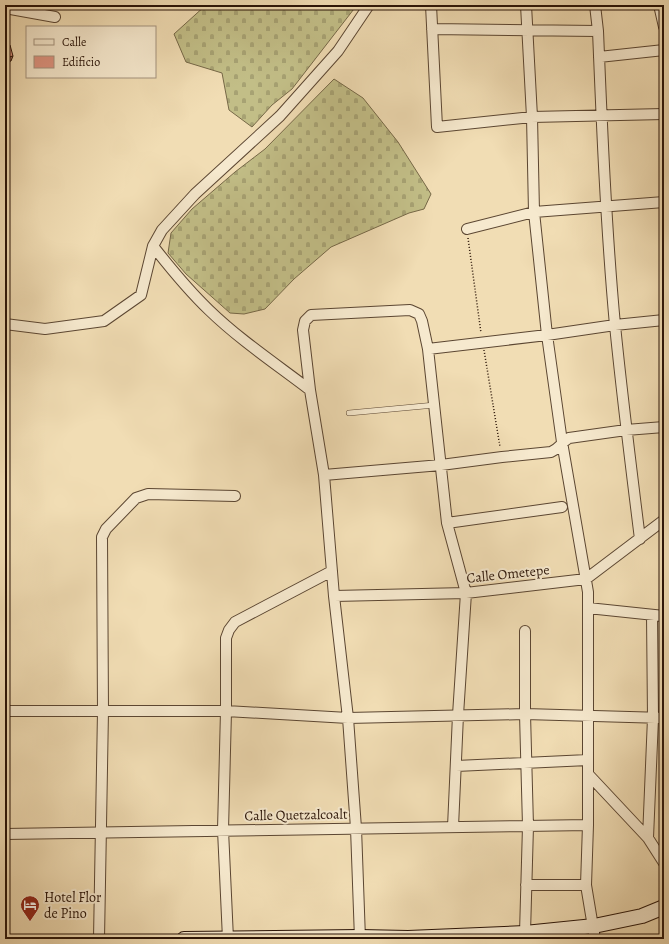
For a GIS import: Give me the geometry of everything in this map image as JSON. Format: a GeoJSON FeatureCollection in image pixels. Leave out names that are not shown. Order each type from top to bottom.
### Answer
{"type":"FeatureCollection","features":[{"type":"Feature","properties":{"kind":"main road"},"geometry":{"type":"LineString","coordinates":[[184,939],[480,937],[525,933],[594,933],[664,907]]}},
{"type":"Feature","properties":{"kind":"street"},"geometry":{"type":"LineString","coordinates":[[5,324],[45,329],[104,321],[141,295],[153,246],[162,230],[195,194],[285,111],[338,52],[369,5]]}},
{"type":"Feature","properties":{"kind":"street"},"geometry":{"type":"LineString","coordinates":[[431,5],[437,126],[532,117],[664,114]]}},
{"type":"Feature","properties":{"kind":"street"},"geometry":{"type":"LineString","coordinates":[[526,5],[532,117],[534,212],[547,334],[562,442],[586,579],[588,608],[588,825],[586,886],[594,933]]}},
{"type":"Feature","properties":{"kind":"street"},"geometry":{"type":"LineString","coordinates":[[595,5],[598,31],[607,207],[615,324],[626,430],[640,539]]}},
{"type":"Feature","properties":{"kind":"street"},"geometry":{"type":"LineString","coordinates":[[659,5],[664,27]]}},
{"type":"Feature","properties":{"kind":"street"},"geometry":{"type":"LineString","coordinates":[[5,8],[55,17]]}},
{"type":"Feature","properties":{"kind":"street"},"geometry":{"type":"LineString","coordinates":[[432,28],[528,31],[598,31]]}},
{"type":"Feature","properties":{"kind":"street"},"geometry":{"type":"LineString","coordinates":[[599,57],[664,50]]}},
{"type":"Feature","properties":{"kind":"street"},"geometry":{"type":"LineString","coordinates":[[466,229],[534,212],[664,202]]}},
{"type":"Feature","properties":{"kind":"street"},"geometry":{"type":"LineString","coordinates":[[153,246],[178,278],[210,311],[252,347],[310,390]]}},
{"type":"Feature","properties":{"kind":"street"},"geometry":{"type":"LineString","coordinates":[[360,938],[356,828],[348,718],[334,596],[324,475],[310,390],[303,330],[305,321],[311,315],[410,310],[419,314],[422,321],[428,349],[435,405],[447,523],[466,593],[458,715],[453,827]]}},
{"type":"Feature","properties":{"kind":"street"},"geometry":{"type":"LineString","coordinates":[[428,349],[615,324],[664,320]]}},
{"type":"Feature","properties":{"kind":"street"},"geometry":{"type":"LineString","coordinates":[[324,475],[441,465],[552,452],[558,449],[562,442],[577,436],[664,427]]}},
{"type":"Feature","properties":{"kind":"street"},"geometry":{"type":"LineString","coordinates":[[99,939],[103,711],[102,537],[106,529],[136,498],[148,494],[235,496]]}},
{"type":"Feature","properties":{"kind":"street"},"geometry":{"type":"LineString","coordinates":[[447,523],[562,507]]}},
{"type":"Feature","properties":{"kind":"street","name":"Calle Ometepe"},"geometry":{"type":"LineString","coordinates":[[334,596],[466,593],[586,579],[664,520]]}},
{"type":"Feature","properties":{"kind":"street"},"geometry":{"type":"LineString","coordinates":[[228,938],[222,830],[226,711],[226,638],[234,622],[332,571]]}},
{"type":"Feature","properties":{"kind":"street"},"geometry":{"type":"LineString","coordinates":[[588,608],[664,616]]}},
{"type":"Feature","properties":{"kind":"street"},"geometry":{"type":"LineString","coordinates":[[648,838],[653,718],[652,615]]}},
{"type":"Feature","properties":{"kind":"street"},"geometry":{"type":"LineString","coordinates":[[525,631],[525,714],[528,826],[525,933]]}},
{"type":"Feature","properties":{"kind":"street"},"geometry":{"type":"LineString","coordinates":[[5,711],[226,711],[348,718],[525,714],[664,718]]}},
{"type":"Feature","properties":{"kind":"street"},"geometry":{"type":"LineString","coordinates":[[456,766],[588,760]]}},
{"type":"Feature","properties":{"kind":"street"},"geometry":{"type":"LineString","coordinates":[[588,774],[648,838],[664,863]]}},
{"type":"Feature","properties":{"kind":"street","name":"Calle Quetzalcoalt"},"geometry":{"type":"LineString","coordinates":[[5,834],[588,825]]}},
{"type":"Feature","properties":{"kind":"street"},"geometry":{"type":"LineString","coordinates":[[526,885],[586,886]]}},
{"type":"Feature","properties":{"kind":"lane"},"geometry":{"type":"LineString","coordinates":[[349,413],[435,405]]}},
{"type":"Feature","properties":{"kind":"green space"},"geometry":{"type":"Polygon","coordinates":[[[206,5],[357,5],[292,89],[272,105],[252,127],[229,110],[222,73],[186,62],[174,34],[206,5]]]}},
{"type":"Feature","properties":{"kind":"green space"},"geometry":{"type":"Polygon","coordinates":[[[334,79],[363,98],[398,142],[431,194],[424,209],[409,213],[331,247],[294,279],[265,309],[244,314],[230,313],[186,274],[168,253],[171,233],[192,209],[235,172],[265,149],[334,79]]]}},
{"type":"Feature","properties":{"kind":"building"},"geometry":{"type":"Polygon","coordinates":[[[10,45],[13,56],[5,58],[5,47],[10,45]]]}},
{"type":"Feature","properties":{"kind":"place","name":"Hotel Flor de Pino"},"geometry":{"type":"Point","coordinates":[30,922]}}]}
